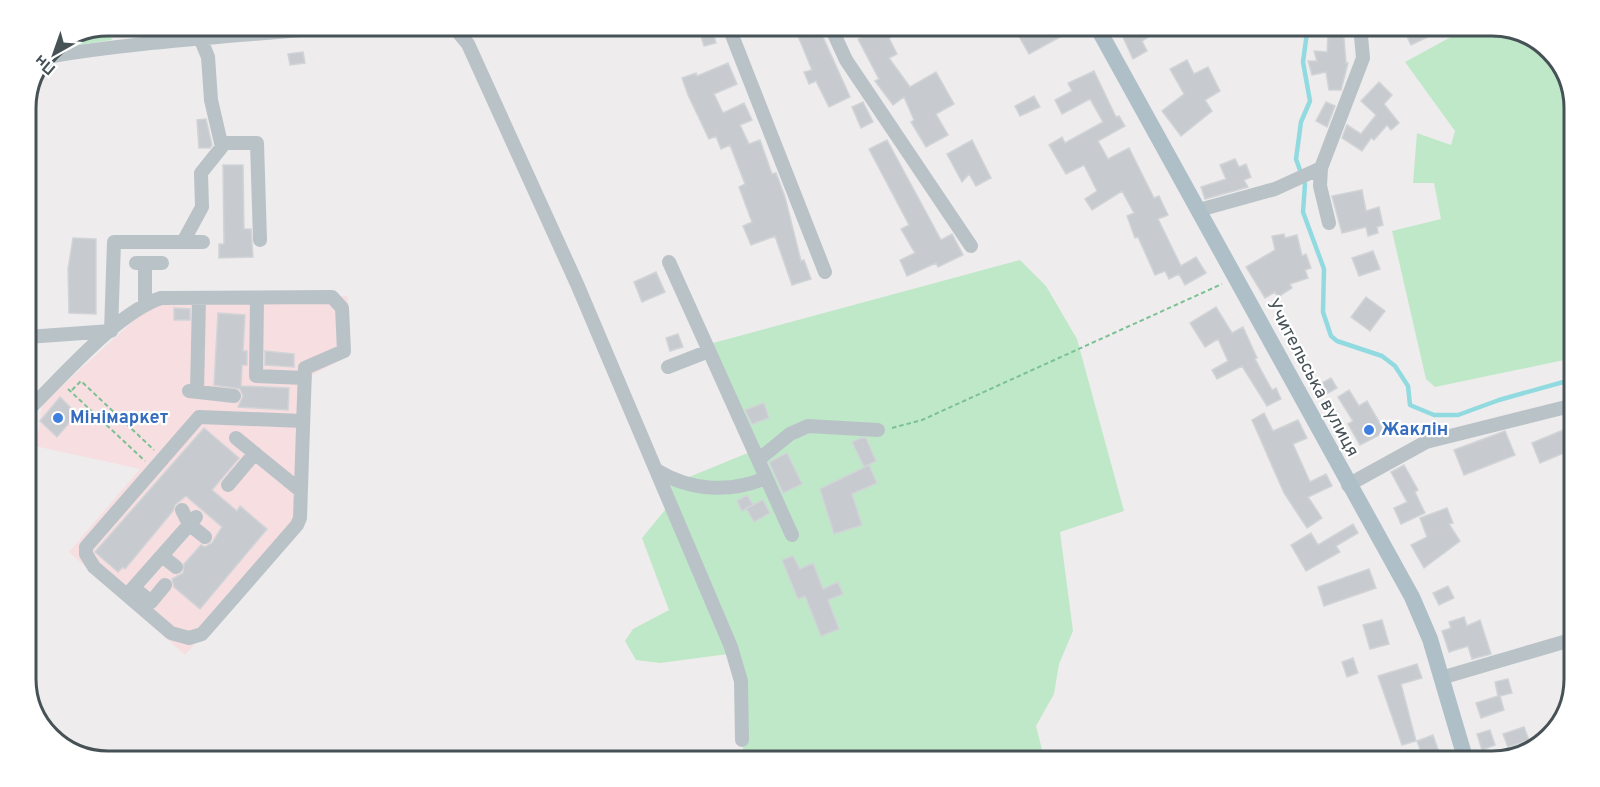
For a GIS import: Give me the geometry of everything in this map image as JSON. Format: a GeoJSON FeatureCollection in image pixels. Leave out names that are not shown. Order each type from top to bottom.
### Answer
{"type":"FeatureCollection","features":[{"type":"Feature","properties":{"kind":"main road","name":"Учительська вулиця"},"geometry":{"type":"LineString","coordinates":[[1102,36],[1199,210],[1348,486],[1412,597],[1430,639],[1463,751]]}},
{"type":"Feature","properties":{"kind":"street"},"geometry":{"type":"LineString","coordinates":[[59,55],[99,48],[201,40],[216,36]]}},
{"type":"Feature","properties":{"kind":"street"},"geometry":{"type":"LineString","coordinates":[[464,36],[658,471],[737,664],[741,681],[742,740]]}},
{"type":"Feature","properties":{"kind":"street"},"geometry":{"type":"LineString","coordinates":[[732,36],[825,273]]}},
{"type":"Feature","properties":{"kind":"street"},"geometry":{"type":"LineString","coordinates":[[835,36],[846,60],[971,246]]}},
{"type":"Feature","properties":{"kind":"street"},"geometry":{"type":"LineString","coordinates":[[1199,210],[1275,189],[1309,174],[1363,58],[1361,36]]}},
{"type":"Feature","properties":{"kind":"street"},"geometry":{"type":"LineString","coordinates":[[201,40],[208,57],[211,100],[220,143],[256,143],[260,240]]}},
{"type":"Feature","properties":{"kind":"street"},"geometry":{"type":"LineString","coordinates":[[183,242],[209,206],[201,173],[225,143]]}},
{"type":"Feature","properties":{"kind":"street"},"geometry":{"type":"LineString","coordinates":[[1309,174],[1320,186],[1329,224]]}},
{"type":"Feature","properties":{"kind":"street"},"geometry":{"type":"LineString","coordinates":[[111,331],[114,242],[203,242]]}},
{"type":"Feature","properties":{"kind":"street"},"geometry":{"type":"LineString","coordinates":[[669,262],[792,536]]}},
{"type":"Feature","properties":{"kind":"street"},"geometry":{"type":"LineString","coordinates":[[145,303],[140,263],[162,263]]}},
{"type":"Feature","properties":{"kind":"street"},"geometry":{"type":"LineString","coordinates":[[36,402],[111,331],[145,303],[160,298],[200,298],[224,302],[258,298],[332,297],[339,302],[342,308],[344,351],[305,368],[301,491],[297,525],[196,638],[171,633],[131,592],[90,562],[86,547],[199,417],[303,421]]}},
{"type":"Feature","properties":{"kind":"street"},"geometry":{"type":"LineString","coordinates":[[200,298],[203,332],[193,392],[234,396]]}},
{"type":"Feature","properties":{"kind":"street"},"geometry":{"type":"LineString","coordinates":[[258,298],[256,376],[305,378]]}},
{"type":"Feature","properties":{"kind":"street"},"geometry":{"type":"LineString","coordinates":[[36,336],[111,331]]}},
{"type":"Feature","properties":{"kind":"street"},"geometry":{"type":"LineString","coordinates":[[668,367],[709,351]]}},
{"type":"Feature","properties":{"kind":"street"},"geometry":{"type":"LineString","coordinates":[[1348,486],[1426,442],[1564,408]]}},
{"type":"Feature","properties":{"kind":"street"},"geometry":{"type":"LineString","coordinates":[[758,460],[790,434],[808,426],[878,430]]}},
{"type":"Feature","properties":{"kind":"street"},"geometry":{"type":"LineString","coordinates":[[236,438],[301,491]]}},
{"type":"Feature","properties":{"kind":"street"},"geometry":{"type":"LineString","coordinates":[[228,485],[255,453]]}},
{"type":"Feature","properties":{"kind":"street"},"geometry":{"type":"LineString","coordinates":[[658,471],[678,483],[718,488],[754,484],[766,478]]}},
{"type":"Feature","properties":{"kind":"street"},"geometry":{"type":"LineString","coordinates":[[182,510],[193,520],[204,537]]}},
{"type":"Feature","properties":{"kind":"street"},"geometry":{"type":"LineString","coordinates":[[131,592],[193,520]]}},
{"type":"Feature","properties":{"kind":"street"},"geometry":{"type":"LineString","coordinates":[[162,556],[176,567]]}},
{"type":"Feature","properties":{"kind":"street"},"geometry":{"type":"LineString","coordinates":[[131,592],[151,602],[165,585]]}},
{"type":"Feature","properties":{"kind":"street"},"geometry":{"type":"LineString","coordinates":[[1442,678],[1564,642]]}},
{"type":"Feature","properties":{"kind":"path"},"geometry":{"type":"LineString","coordinates":[[878,430],[922,420],[1236,278]]}},
{"type":"Feature","properties":{"kind":"path"},"geometry":{"type":"LineString","coordinates":[[59,380],[153,470]]}},
{"type":"Feature","properties":{"kind":"path"},"geometry":{"type":"LineString","coordinates":[[71,391],[81,381],[163,459]]}},
{"type":"Feature","properties":{"kind":"shaded area"},"geometry":{"type":"Polygon","coordinates":[[[163,294],[348,296],[350,355],[312,375],[304,521],[185,655],[69,552],[140,469],[36,446],[42,404],[163,294]]]}},
{"type":"Feature","properties":{"kind":"green space"},"geometry":{"type":"Polygon","coordinates":[[[111,36],[112,40],[72,46],[94,37],[111,36]]]}},
{"type":"Feature","properties":{"kind":"green space"},"geometry":{"type":"Polygon","coordinates":[[[1453,36],[1493,36],[1511,38],[1532,48],[1546,60],[1557,76],[1564,103],[1564,360],[1435,387],[1426,379],[1392,231],[1441,219],[1434,183],[1413,183],[1417,133],[1451,145],[1455,131],[1405,62],[1453,36]]]}},
{"type":"Feature","properties":{"kind":"green space"},"geometry":{"type":"Polygon","coordinates":[[[1020,260],[1046,286],[1077,339],[1124,511],[1060,532],[1073,631],[1059,664],[1054,694],[1036,726],[1042,751],[743,751],[743,685],[728,654],[660,663],[636,660],[625,641],[633,629],[669,610],[642,538],[669,505],[662,488],[755,450],[713,343],[1020,260]]]}},
{"type":"Feature","properties":{"kind":"building"},"geometry":{"type":"Polygon","coordinates":[[[701,36],[714,36],[716,43],[704,46],[701,36]]]}},
{"type":"Feature","properties":{"kind":"building"},"geometry":{"type":"Polygon","coordinates":[[[798,36],[823,36],[850,97],[829,107],[816,81],[809,84],[804,72],[812,70],[798,36]]]}},
{"type":"Feature","properties":{"kind":"building"},"geometry":{"type":"Polygon","coordinates":[[[864,36],[892,36],[889,38],[897,54],[889,58],[910,87],[936,72],[954,104],[936,114],[948,135],[926,147],[911,122],[914,120],[904,97],[893,105],[875,81],[879,79],[858,39],[864,36]]]}},
{"type":"Feature","properties":{"kind":"building"},"geometry":{"type":"Polygon","coordinates":[[[1019,36],[1062,36],[1029,54],[1019,36]]]}},
{"type":"Feature","properties":{"kind":"building"},"geometry":{"type":"Polygon","coordinates":[[[1123,36],[1150,36],[1142,41],[1147,51],[1133,59],[1123,36]]]}},
{"type":"Feature","properties":{"kind":"building"},"geometry":{"type":"Polygon","coordinates":[[[1328,36],[1344,36],[1346,63],[1348,63],[1341,90],[1329,90],[1326,72],[1312,75],[1308,61],[1317,61],[1314,51],[1327,52],[1328,36]]]}},
{"type":"Feature","properties":{"kind":"building"},"geometry":{"type":"Polygon","coordinates":[[[1407,36],[1430,36],[1411,45],[1407,36]]]}},
{"type":"Feature","properties":{"kind":"building"},"geometry":{"type":"Polygon","coordinates":[[[303,52],[305,63],[290,65],[288,54],[303,52]]]}},
{"type":"Feature","properties":{"kind":"building"},"geometry":{"type":"Polygon","coordinates":[[[1187,60],[1194,74],[1208,67],[1220,91],[1205,100],[1212,111],[1181,136],[1162,111],[1184,94],[1170,69],[1187,60]]]}},
{"type":"Feature","properties":{"kind":"building"},"geometry":{"type":"Polygon","coordinates":[[[728,63],[737,84],[714,94],[723,113],[744,103],[752,120],[740,125],[749,144],[760,140],[772,174],[776,173],[785,197],[801,261],[804,260],[811,279],[792,285],[775,236],[751,245],[743,226],[752,222],[739,187],[745,184],[730,145],[721,149],[716,136],[709,139],[688,95],[682,78],[696,73],[697,76],[728,63]]]}},
{"type":"Feature","properties":{"kind":"building"},"geometry":{"type":"Polygon","coordinates":[[[1094,71],[1116,117],[1119,116],[1125,126],[1098,141],[1108,159],[1129,148],[1154,198],[1159,196],[1168,215],[1158,219],[1181,266],[1196,257],[1206,273],[1185,285],[1179,274],[1169,279],[1165,271],[1155,275],[1138,237],[1135,238],[1127,216],[1134,213],[1122,191],[1092,210],[1085,199],[1097,191],[1084,165],[1066,174],[1049,145],[1062,137],[1065,143],[1103,122],[1090,99],[1062,114],[1055,100],[1072,91],[1068,83],[1094,71]]]}},
{"type":"Feature","properties":{"kind":"building"},"geometry":{"type":"Polygon","coordinates":[[[1379,82],[1392,95],[1384,104],[1399,123],[1391,130],[1387,125],[1374,140],[1371,138],[1362,151],[1342,138],[1347,125],[1361,134],[1376,115],[1361,101],[1379,82]]]}},
{"type":"Feature","properties":{"kind":"building"},"geometry":{"type":"Polygon","coordinates":[[[1034,96],[1040,107],[1020,116],[1015,106],[1034,96]]]}},
{"type":"Feature","properties":{"kind":"building"},"geometry":{"type":"Polygon","coordinates":[[[863,102],[873,122],[861,128],[852,107],[863,102]]]}},
{"type":"Feature","properties":{"kind":"building"},"geometry":{"type":"Polygon","coordinates":[[[1326,102],[1335,106],[1327,127],[1316,121],[1326,102]]]}},
{"type":"Feature","properties":{"kind":"building"},"geometry":{"type":"Polygon","coordinates":[[[206,119],[212,145],[210,148],[199,148],[197,120],[206,119]]]}},
{"type":"Feature","properties":{"kind":"building"},"geometry":{"type":"Polygon","coordinates":[[[887,140],[941,240],[952,234],[963,255],[938,267],[936,263],[907,276],[900,260],[915,253],[901,229],[909,225],[869,149],[887,140]]]}},
{"type":"Feature","properties":{"kind":"building"},"geometry":{"type":"Polygon","coordinates":[[[972,140],[991,178],[976,186],[969,174],[962,182],[947,154],[972,140]]]}},
{"type":"Feature","properties":{"kind":"building"},"geometry":{"type":"Polygon","coordinates":[[[1235,159],[1239,167],[1246,164],[1251,177],[1244,180],[1248,187],[1205,199],[1201,187],[1226,179],[1220,165],[1235,159]]]}},
{"type":"Feature","properties":{"kind":"building"},"geometry":{"type":"Polygon","coordinates":[[[223,165],[243,165],[244,229],[251,229],[253,257],[219,258],[219,244],[224,244],[223,165]]]}},
{"type":"Feature","properties":{"kind":"building"},"geometry":{"type":"Polygon","coordinates":[[[1362,190],[1366,211],[1379,207],[1383,225],[1377,227],[1378,233],[1368,236],[1366,227],[1342,233],[1332,196],[1362,190]]]}},
{"type":"Feature","properties":{"kind":"building"},"geometry":{"type":"Polygon","coordinates":[[[1284,234],[1285,238],[1297,235],[1302,256],[1306,254],[1311,268],[1305,270],[1308,278],[1290,284],[1292,288],[1278,297],[1275,292],[1265,298],[1246,267],[1275,250],[1272,236],[1284,234]]]}},
{"type":"Feature","properties":{"kind":"building"},"geometry":{"type":"Polygon","coordinates":[[[73,238],[96,239],[96,314],[69,313],[68,269],[73,238]]]}},
{"type":"Feature","properties":{"kind":"building"},"geometry":{"type":"Polygon","coordinates":[[[1373,251],[1380,269],[1359,276],[1352,258],[1373,251]]]}},
{"type":"Feature","properties":{"kind":"building"},"geometry":{"type":"Polygon","coordinates":[[[656,272],[665,292],[642,302],[634,282],[656,272]]]}},
{"type":"Feature","properties":{"kind":"building"},"geometry":{"type":"Polygon","coordinates":[[[1366,297],[1385,311],[1370,331],[1351,317],[1366,297]]]}},
{"type":"Feature","properties":{"kind":"building"},"geometry":{"type":"Polygon","coordinates":[[[1216,307],[1232,333],[1243,327],[1257,358],[1255,359],[1272,390],[1276,388],[1281,399],[1267,406],[1242,366],[1217,379],[1212,370],[1228,361],[1218,339],[1205,347],[1190,323],[1216,307]]]}},
{"type":"Feature","properties":{"kind":"building"},"geometry":{"type":"Polygon","coordinates":[[[174,308],[190,309],[190,320],[174,320],[174,308]]]}},
{"type":"Feature","properties":{"kind":"building"},"geometry":{"type":"Polygon","coordinates":[[[218,313],[245,315],[243,351],[247,351],[247,365],[242,365],[241,386],[289,388],[288,410],[238,407],[243,396],[240,389],[214,385],[218,313]]]}},
{"type":"Feature","properties":{"kind":"building"},"geometry":{"type":"Polygon","coordinates":[[[678,334],[683,347],[670,351],[666,338],[678,334]]]}},
{"type":"Feature","properties":{"kind":"building"},"geometry":{"type":"Polygon","coordinates":[[[265,351],[294,354],[294,367],[265,365],[265,351]]]}},
{"type":"Feature","properties":{"kind":"building"},"geometry":{"type":"Polygon","coordinates":[[[1331,378],[1337,388],[1328,393],[1322,383],[1331,378]]]}},
{"type":"Feature","properties":{"kind":"building"},"geometry":{"type":"Polygon","coordinates":[[[1349,390],[1359,406],[1367,401],[1385,432],[1360,445],[1348,424],[1353,421],[1338,397],[1349,390]]]}},
{"type":"Feature","properties":{"kind":"building","name":"Мінімаркет"},"geometry":{"type":"Polygon","coordinates":[[[60,397],[77,414],[57,437],[40,421],[60,397]]]}},
{"type":"Feature","properties":{"kind":"building"},"geometry":{"type":"Polygon","coordinates":[[[764,403],[769,418],[752,424],[745,410],[764,403]]]}},
{"type":"Feature","properties":{"kind":"building"},"geometry":{"type":"Polygon","coordinates":[[[1264,413],[1273,431],[1298,420],[1307,438],[1293,444],[1310,482],[1326,474],[1332,486],[1308,497],[1322,518],[1307,528],[1284,493],[1252,420],[1264,413]]]}},
{"type":"Feature","properties":{"kind":"building"},"geometry":{"type":"Polygon","coordinates":[[[204,428],[239,458],[212,490],[237,511],[240,506],[267,529],[200,609],[174,587],[172,579],[183,573],[184,564],[201,545],[205,547],[212,543],[222,527],[186,496],[175,505],[173,511],[125,569],[123,567],[118,572],[95,552],[204,428]]]}},
{"type":"Feature","properties":{"kind":"building"},"geometry":{"type":"Polygon","coordinates":[[[1563,430],[1564,432],[1564,453],[1540,463],[1532,443],[1563,430]]]}},
{"type":"Feature","properties":{"kind":"building"},"geometry":{"type":"Polygon","coordinates":[[[1505,431],[1515,455],[1464,475],[1454,450],[1505,431]]]}},
{"type":"Feature","properties":{"kind":"building"},"geometry":{"type":"Polygon","coordinates":[[[866,438],[876,461],[864,467],[852,442],[866,438]]]}},
{"type":"Feature","properties":{"kind":"building"},"geometry":{"type":"Polygon","coordinates":[[[787,453],[802,484],[783,493],[769,462],[787,453]]]}},
{"type":"Feature","properties":{"kind":"building"},"geometry":{"type":"Polygon","coordinates":[[[869,465],[877,483],[852,494],[862,525],[834,534],[820,489],[869,465]]]}},
{"type":"Feature","properties":{"kind":"building"},"geometry":{"type":"Polygon","coordinates":[[[1404,465],[1418,490],[1415,492],[1425,513],[1401,524],[1394,508],[1407,502],[1391,472],[1404,465]]]}},
{"type":"Feature","properties":{"kind":"building"},"geometry":{"type":"Polygon","coordinates":[[[747,495],[753,505],[742,511],[737,501],[747,495]]]}},
{"type":"Feature","properties":{"kind":"building"},"geometry":{"type":"Polygon","coordinates":[[[763,500],[770,513],[754,522],[746,508],[763,500]]]}},
{"type":"Feature","properties":{"kind":"building"},"geometry":{"type":"Polygon","coordinates":[[[1447,508],[1453,523],[1449,524],[1460,541],[1424,568],[1411,545],[1427,537],[1420,518],[1447,508]]]}},
{"type":"Feature","properties":{"kind":"building"},"geometry":{"type":"Polygon","coordinates":[[[1353,524],[1358,533],[1336,546],[1340,552],[1306,571],[1291,545],[1311,533],[1318,545],[1353,524]]]}},
{"type":"Feature","properties":{"kind":"building"},"geometry":{"type":"Polygon","coordinates":[[[793,556],[800,569],[813,563],[823,589],[838,582],[843,594],[828,600],[839,629],[821,636],[805,596],[798,599],[782,560],[793,556]]]}},
{"type":"Feature","properties":{"kind":"building"},"geometry":{"type":"Polygon","coordinates":[[[1369,569],[1376,588],[1324,606],[1318,587],[1369,569]]]}},
{"type":"Feature","properties":{"kind":"building"},"geometry":{"type":"Polygon","coordinates":[[[1448,586],[1454,598],[1439,605],[1433,593],[1448,586]]]}},
{"type":"Feature","properties":{"kind":"building"},"geometry":{"type":"Polygon","coordinates":[[[1464,617],[1467,626],[1480,620],[1491,654],[1472,659],[1468,646],[1449,652],[1442,631],[1451,628],[1449,622],[1464,617]]]}},
{"type":"Feature","properties":{"kind":"building"},"geometry":{"type":"Polygon","coordinates":[[[1382,620],[1389,644],[1370,649],[1363,625],[1382,620]]]}},
{"type":"Feature","properties":{"kind":"building"},"geometry":{"type":"Polygon","coordinates":[[[1353,658],[1358,673],[1347,677],[1342,662],[1353,658]]]}},
{"type":"Feature","properties":{"kind":"building"},"geometry":{"type":"Polygon","coordinates":[[[1417,664],[1422,678],[1401,684],[1416,741],[1402,745],[1378,676],[1417,664]]]}},
{"type":"Feature","properties":{"kind":"building"},"geometry":{"type":"Polygon","coordinates":[[[1508,679],[1512,693],[1500,696],[1504,710],[1481,718],[1476,703],[1498,696],[1495,682],[1508,679]]]}},
{"type":"Feature","properties":{"kind":"building"},"geometry":{"type":"Polygon","coordinates":[[[1524,727],[1529,740],[1508,747],[1503,734],[1524,727]]]}},
{"type":"Feature","properties":{"kind":"building"},"geometry":{"type":"Polygon","coordinates":[[[1490,730],[1495,745],[1482,750],[1477,734],[1490,730]]]}},
{"type":"Feature","properties":{"kind":"building"},"geometry":{"type":"Polygon","coordinates":[[[1433,735],[1439,751],[1420,751],[1417,741],[1433,735]]]}},
{"type":"Feature","properties":{"kind":"waterway"},"geometry":{"type":"LineString","coordinates":[[1307,36],[1303,62],[1310,101],[1301,122],[1296,159],[1305,184],[1303,212],[1324,269],[1323,312],[1331,336],[1337,341],[1382,356],[1395,366],[1408,386],[1410,405],[1434,415],[1458,415],[1499,400],[1564,382]]}},
{"type":"Feature","properties":{"kind":"place","name":"Мінімаркет"},"geometry":{"type":"Point","coordinates":[58,418]}},
{"type":"Feature","properties":{"kind":"place","name":"Жаклін"},"geometry":{"type":"Point","coordinates":[1369,430]}}]}
